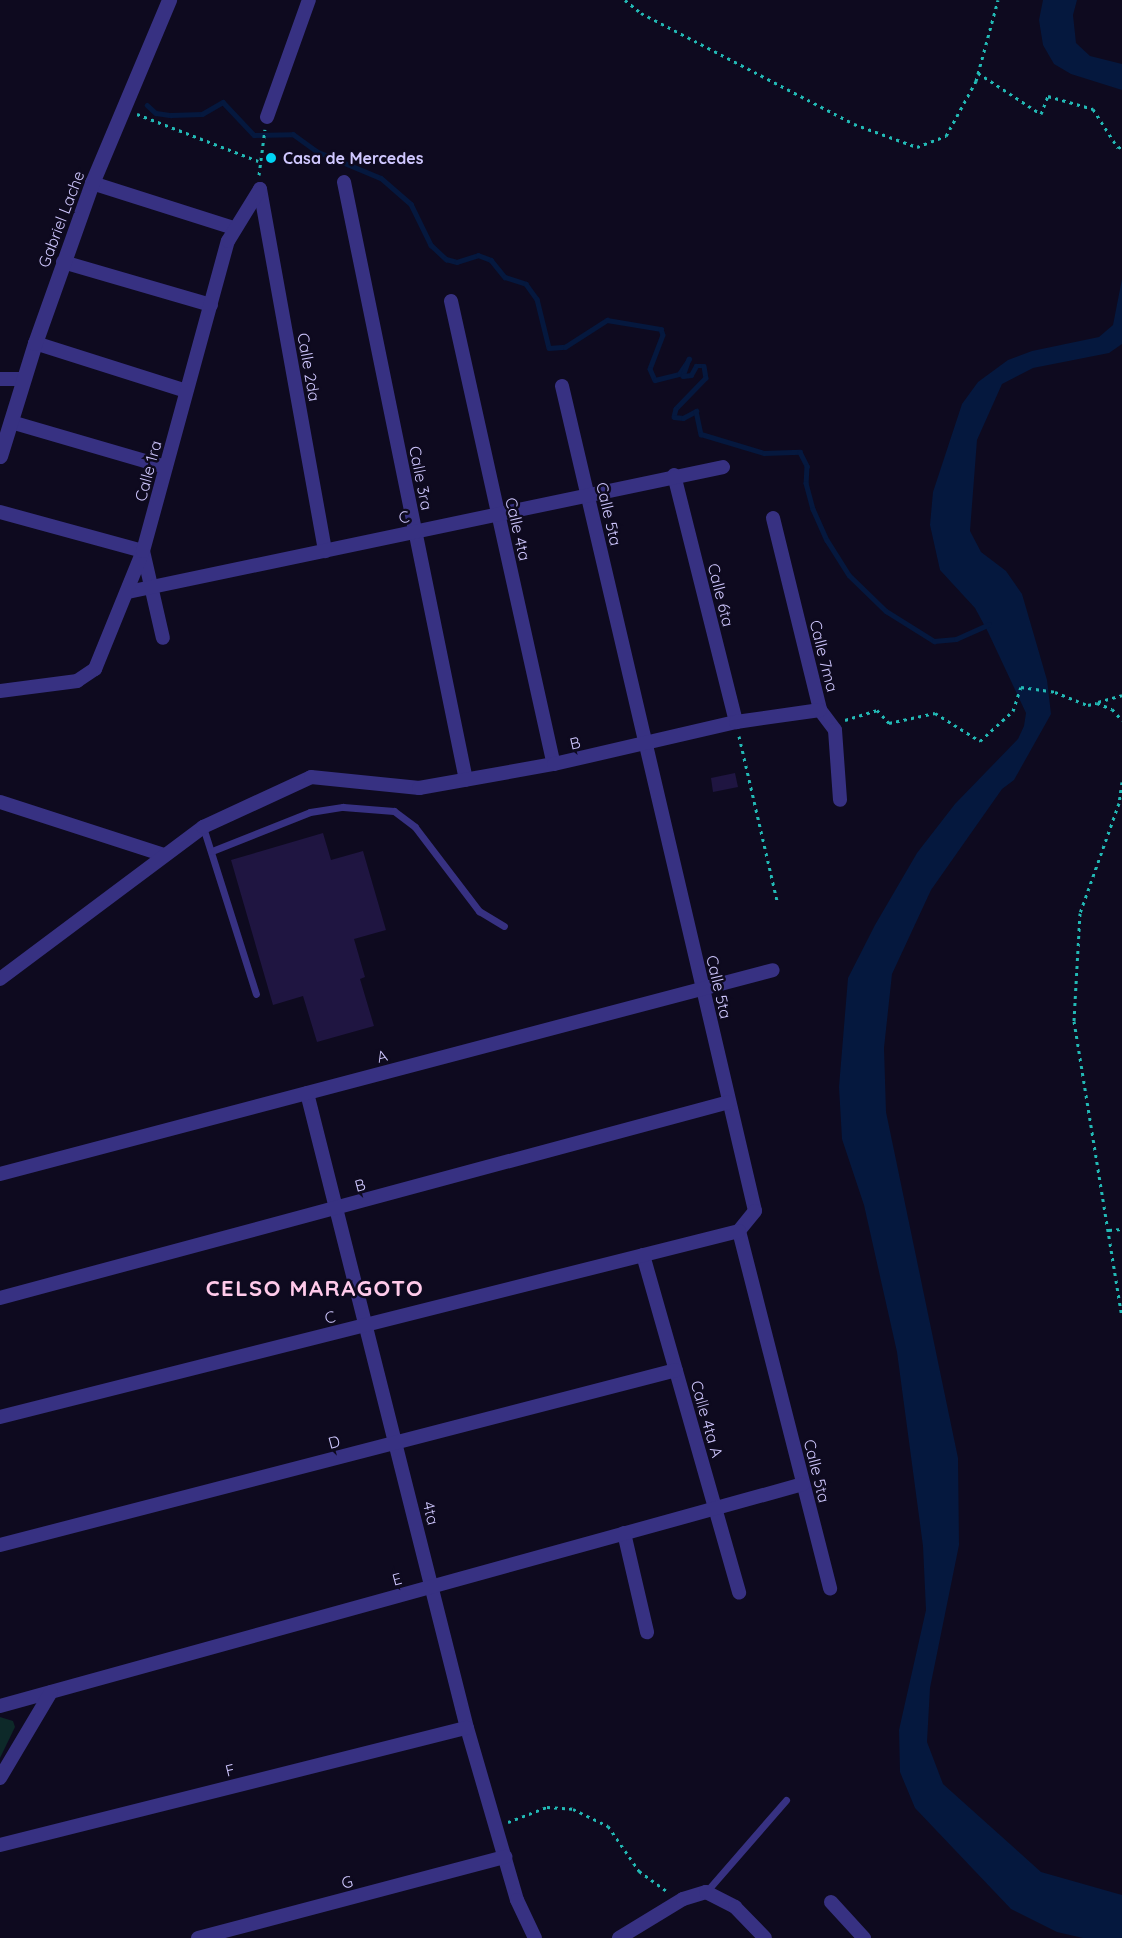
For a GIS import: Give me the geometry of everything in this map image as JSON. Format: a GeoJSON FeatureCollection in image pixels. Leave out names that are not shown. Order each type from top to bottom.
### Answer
{"type":"FeatureCollection","features":[{"type":"Feature","properties":{"kind":"street","name":"Gabriel Lache"},"geometry":{"type":"LineString","coordinates":[[0,456],[35,343],[92,183],[169,0]]}},
{"type":"Feature","properties":{"kind":"street"},"geometry":{"type":"LineString","coordinates":[[266,121],[309,0]]}},
{"type":"Feature","properties":{"kind":"street","name":"Calle 3ra"},"geometry":{"type":"LineString","coordinates":[[344,182],[466,780]]}},
{"type":"Feature","properties":{"kind":"street"},"geometry":{"type":"LineString","coordinates":[[92,183],[234,228]]}},
{"type":"Feature","properties":{"kind":"street","name":"Calle 1ra"},"geometry":{"type":"LineString","coordinates":[[0,691],[77,681],[95,669],[143,551],[186,391],[234,228],[260,189]]}},
{"type":"Feature","properties":{"kind":"street","name":"Calle 2da"},"geometry":{"type":"LineString","coordinates":[[260,189],[325,550]]}},
{"type":"Feature","properties":{"kind":"street"},"geometry":{"type":"LineString","coordinates":[[63,262],[211,305]]}},
{"type":"Feature","properties":{"kind":"street","name":"Calle 4ta"},"geometry":{"type":"LineString","coordinates":[[451,301],[554,764]]}},
{"type":"Feature","properties":{"kind":"street"},"geometry":{"type":"LineString","coordinates":[[35,343],[186,391]]}},
{"type":"Feature","properties":{"kind":"street"},"geometry":{"type":"LineString","coordinates":[[0,379],[23,379]]}},
{"type":"Feature","properties":{"kind":"street","name":"Calle 5ta"},"geometry":{"type":"LineString","coordinates":[[562,386],[755,1211],[739,1231],[830,1589]]}},
{"type":"Feature","properties":{"kind":"street"},"geometry":{"type":"LineString","coordinates":[[11,422],[166,467]]}},
{"type":"Feature","properties":{"kind":"street","name":"C"},"geometry":{"type":"LineString","coordinates":[[128,592],[674,475],[723,467]]}},
{"type":"Feature","properties":{"kind":"street","name":"Calle 6ta"},"geometry":{"type":"LineString","coordinates":[[674,475],[736,722]]}},
{"type":"Feature","properties":{"kind":"street"},"geometry":{"type":"LineString","coordinates":[[0,513],[143,551],[163,638]]}},
{"type":"Feature","properties":{"kind":"street","name":"Calle 7ma"},"geometry":{"type":"LineString","coordinates":[[773,518],[820,710],[835,730],[840,800]]}},
{"type":"Feature","properties":{"kind":"street","name":"B"},"geometry":{"type":"LineString","coordinates":[[0,979],[203,827],[310,777],[419,788],[554,764],[736,722],[820,710]]}},
{"type":"Feature","properties":{"kind":"street"},"geometry":{"type":"LineString","coordinates":[[0,802],[164,855]]}},
{"type":"Feature","properties":{"kind":"street","name":"A"},"geometry":{"type":"LineString","coordinates":[[0,1174],[773,970]]}},
{"type":"Feature","properties":{"kind":"street","name":"4ta"},"geometry":{"type":"LineString","coordinates":[[307,1093],[334,1209],[433,1586],[467,1728],[517,1900],[535,1938]]}},
{"type":"Feature","properties":{"kind":"street","name":"B"},"geometry":{"type":"LineString","coordinates":[[0,1298],[729,1102]]}},
{"type":"Feature","properties":{"kind":"street","name":"C"},"geometry":{"type":"LineString","coordinates":[[0,1417],[739,1231]]}},
{"type":"Feature","properties":{"kind":"street","name":"Calle 4ta A"},"geometry":{"type":"LineString","coordinates":[[643,1255],[739,1593]]}},
{"type":"Feature","properties":{"kind":"street","name":"D"},"geometry":{"type":"LineString","coordinates":[[0,1545],[676,1370]]}},
{"type":"Feature","properties":{"kind":"street","name":"E"},"geometry":{"type":"LineString","coordinates":[[0,1706],[803,1484]]}},
{"type":"Feature","properties":{"kind":"street"},"geometry":{"type":"LineString","coordinates":[[624,1533],[647,1632]]}},
{"type":"Feature","properties":{"kind":"street"},"geometry":{"type":"LineString","coordinates":[[0,1778],[51,1692]]}},
{"type":"Feature","properties":{"kind":"street","name":"F"},"geometry":{"type":"LineString","coordinates":[[0,1845],[467,1728]]}},
{"type":"Feature","properties":{"kind":"street","name":"G"},"geometry":{"type":"LineString","coordinates":[[198,1938],[505,1857]]}},
{"type":"Feature","properties":{"kind":"street"},"geometry":{"type":"LineString","coordinates":[[619,1938],[683,1899],[706,1892],[735,1907],[765,1938]]}},
{"type":"Feature","properties":{"kind":"street"},"geometry":{"type":"LineString","coordinates":[[831,1902],[864,1938]]}},
{"type":"Feature","properties":{"kind":"lane"},"geometry":{"type":"LineString","coordinates":[[212,851],[309,812],[344,807],[394,811],[415,827],[479,911],[504,926]]}},
{"type":"Feature","properties":{"kind":"lane"},"geometry":{"type":"LineString","coordinates":[[203,827],[256,994]]}},
{"type":"Feature","properties":{"kind":"lane"},"geometry":{"type":"LineString","coordinates":[[706,1892],[786,1800]]}},
{"type":"Feature","properties":{"kind":"path"},"geometry":{"type":"LineString","coordinates":[[625,0],[641,13],[854,124],[917,147],[946,136],[978,73],[998,0]]}},
{"type":"Feature","properties":{"kind":"path"},"geometry":{"type":"LineString","coordinates":[[978,73],[1041,114],[1048,96],[1093,109],[1118,148],[1122,146]]}},
{"type":"Feature","properties":{"kind":"path"},"geometry":{"type":"LineString","coordinates":[[125,109],[258,161]]}},
{"type":"Feature","properties":{"kind":"path"},"geometry":{"type":"LineString","coordinates":[[260,189],[258,161],[266,121]]}},
{"type":"Feature","properties":{"kind":"path"},"geometry":{"type":"LineString","coordinates":[[831,724],[877,710],[889,723],[935,713],[980,741],[1013,711],[1022,687],[1054,692],[1088,705],[1122,696]]}},
{"type":"Feature","properties":{"kind":"path"},"geometry":{"type":"LineString","coordinates":[[1097,703],[1112,709],[1122,720]]}},
{"type":"Feature","properties":{"kind":"path"},"geometry":{"type":"LineString","coordinates":[[736,722],[777,901]]}},
{"type":"Feature","properties":{"kind":"path"},"geometry":{"type":"LineString","coordinates":[[1122,782],[1120,802],[1080,913],[1074,1022],[1122,1317]]}},
{"type":"Feature","properties":{"kind":"path"},"geometry":{"type":"LineString","coordinates":[[1108,1230],[1122,1229]]}},
{"type":"Feature","properties":{"kind":"path"},"geometry":{"type":"LineString","coordinates":[[495,1826],[547,1807],[573,1809],[608,1826],[639,1871],[657,1887],[683,1899]]}},
{"type":"Feature","properties":{"kind":"green space"},"geometry":{"type":"Polygon","coordinates":[[[0,1717],[13,1721],[15,1727],[0,1758],[0,1717]]]}},
{"type":"Feature","properties":{"kind":"water"},"geometry":{"type":"Polygon","coordinates":[[[1043,0],[1077,0],[1073,15],[1076,43],[1090,56],[1122,64],[1122,90],[1071,74],[1054,64],[1043,45],[1039,20],[1043,0]]]}},
{"type":"Feature","properties":{"kind":"water"},"geometry":{"type":"Polygon","coordinates":[[[1122,279],[1122,344],[1109,353],[1033,368],[1002,384],[977,440],[970,531],[981,552],[1006,571],[1022,594],[1047,680],[1051,714],[1014,780],[1002,789],[931,890],[892,974],[884,1048],[886,1112],[958,1458],[959,1545],[930,1688],[927,1742],[943,1784],[1041,1872],[1122,1895],[1122,1938],[1083,1938],[1057,1932],[1011,1909],[915,1808],[900,1772],[899,1730],[926,1610],[923,1546],[897,1352],[864,1205],[842,1139],[839,1087],[848,978],[875,925],[917,853],[955,804],[1018,739],[1024,726],[1026,713],[988,632],[975,608],[940,570],[930,525],[933,492],[962,404],[978,382],[1008,360],[1032,351],[1099,337],[1113,325],[1122,279]]]}},
{"type":"Feature","properties":{"kind":"building"},"geometry":{"type":"Polygon","coordinates":[[[735,773],[738,787],[713,792],[711,778],[735,773]]]}},
{"type":"Feature","properties":{"kind":"building"},"geometry":{"type":"Polygon","coordinates":[[[323,833],[331,860],[363,851],[386,930],[354,939],[365,977],[360,979],[374,1026],[317,1042],[303,996],[273,1005],[231,860],[323,833]]]}},
{"type":"Feature","properties":{"kind":"waterway"},"geometry":{"type":"LineString","coordinates":[[147,105],[156,113],[202,114],[223,102],[254,135],[293,134],[316,151],[381,178],[411,204],[431,245],[446,259],[457,262],[478,255],[491,260],[505,277],[526,284],[537,299],[549,348],[565,347],[607,320],[661,329],[663,335],[650,369],[655,380],[679,374],[689,359],[683,376],[691,375],[696,366],[704,366],[706,378],[676,409],[674,417],[683,418],[696,411],[701,434],[764,453],[800,452],[807,466],[806,483],[813,509],[827,540],[849,575],[886,611],[934,641],[956,639],[989,624]]}},
{"type":"Feature","properties":{"kind":"place","name":"Casa de Mercedes"},"geometry":{"type":"Point","coordinates":[271,158]}},
{"type":"Feature","properties":{"kind":"district","name":"CELSO MARAGOTO"},"geometry":{"type":"Point","coordinates":[315,1289]}}]}
